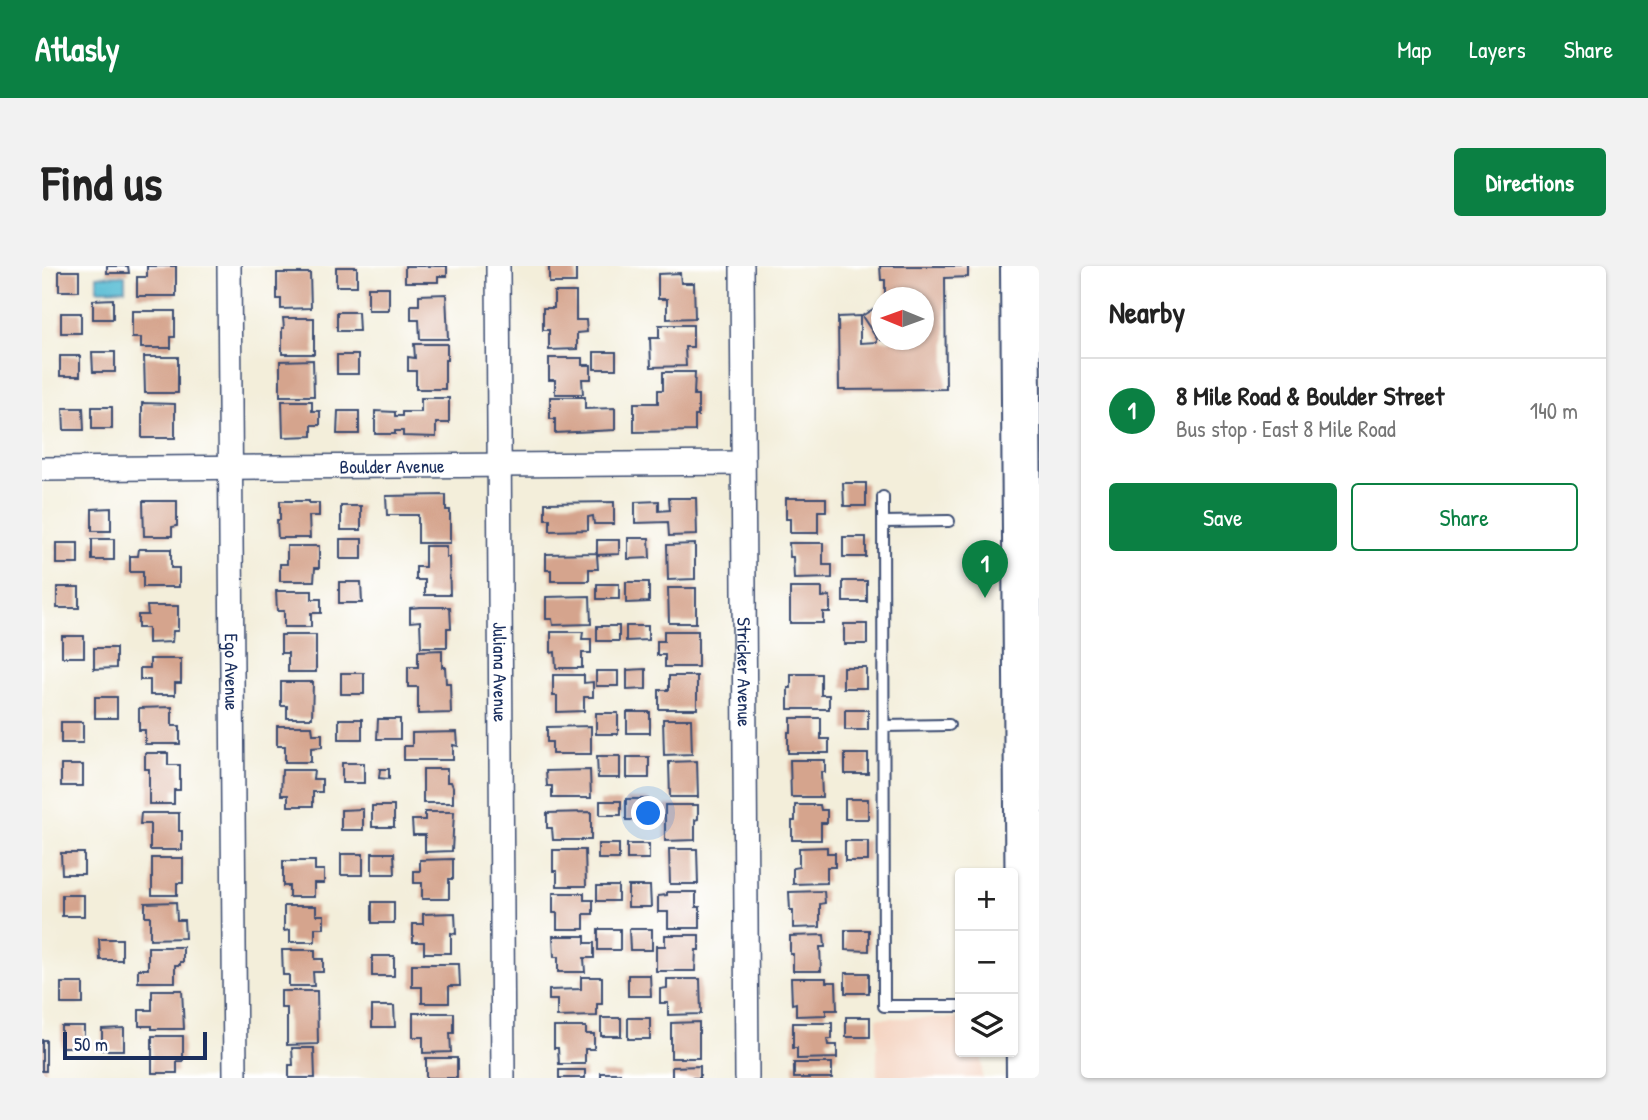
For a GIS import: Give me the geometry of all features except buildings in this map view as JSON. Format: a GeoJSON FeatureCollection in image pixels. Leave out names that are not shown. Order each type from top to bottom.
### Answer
{"type":"FeatureCollection","features":[{"type":"Feature","properties":{"kind":"highway"},"geometry":{"type":"LineString","coordinates":[[1020,266],[1030,384],[1032,813],[1026,985],[1026,1078]]}},
{"type":"Feature","properties":{"kind":"street","name":"Ego Avenue"},"geometry":{"type":"LineString","coordinates":[[229,266],[234,1078]]}},
{"type":"Feature","properties":{"kind":"street","name":"Juliana Avenue"},"geometry":{"type":"LineString","coordinates":[[498,266],[503,1078]]}},
{"type":"Feature","properties":{"kind":"street","name":"Stricker Avenue"},"geometry":{"type":"LineString","coordinates":[[742,266],[747,1078]]}},
{"type":"Feature","properties":{"kind":"street","name":"Boulder Avenue"},"geometry":{"type":"LineString","coordinates":[[42,469],[743,463]]}},
{"type":"Feature","properties":{"kind":"lane"},"geometry":{"type":"LineString","coordinates":[[883,497],[884,1006],[955,1006]]}},
{"type":"Feature","properties":{"kind":"lane"},"geometry":{"type":"LineString","coordinates":[[883,522],[949,521]]}},
{"type":"Feature","properties":{"kind":"lane"},"geometry":{"type":"LineString","coordinates":[[884,726],[949,725]]}},
{"type":"Feature","properties":{"kind":"shaded area"},"geometry":{"type":"Polygon","coordinates":[[[877,1018],[955,1018],[955,1057],[982,1057],[982,1078],[877,1078],[877,1018]]]}},
{"type":"Feature","properties":{"kind":"water"},"geometry":{"type":"Polygon","coordinates":[[[125,275],[125,289],[97,290],[97,276],[125,275]]]}},
{"type":"Feature","properties":{"kind":"place","name":"8 Mile Road & Boulder Street"},"geometry":{"type":"Point","coordinates":[985,598]}}]}
